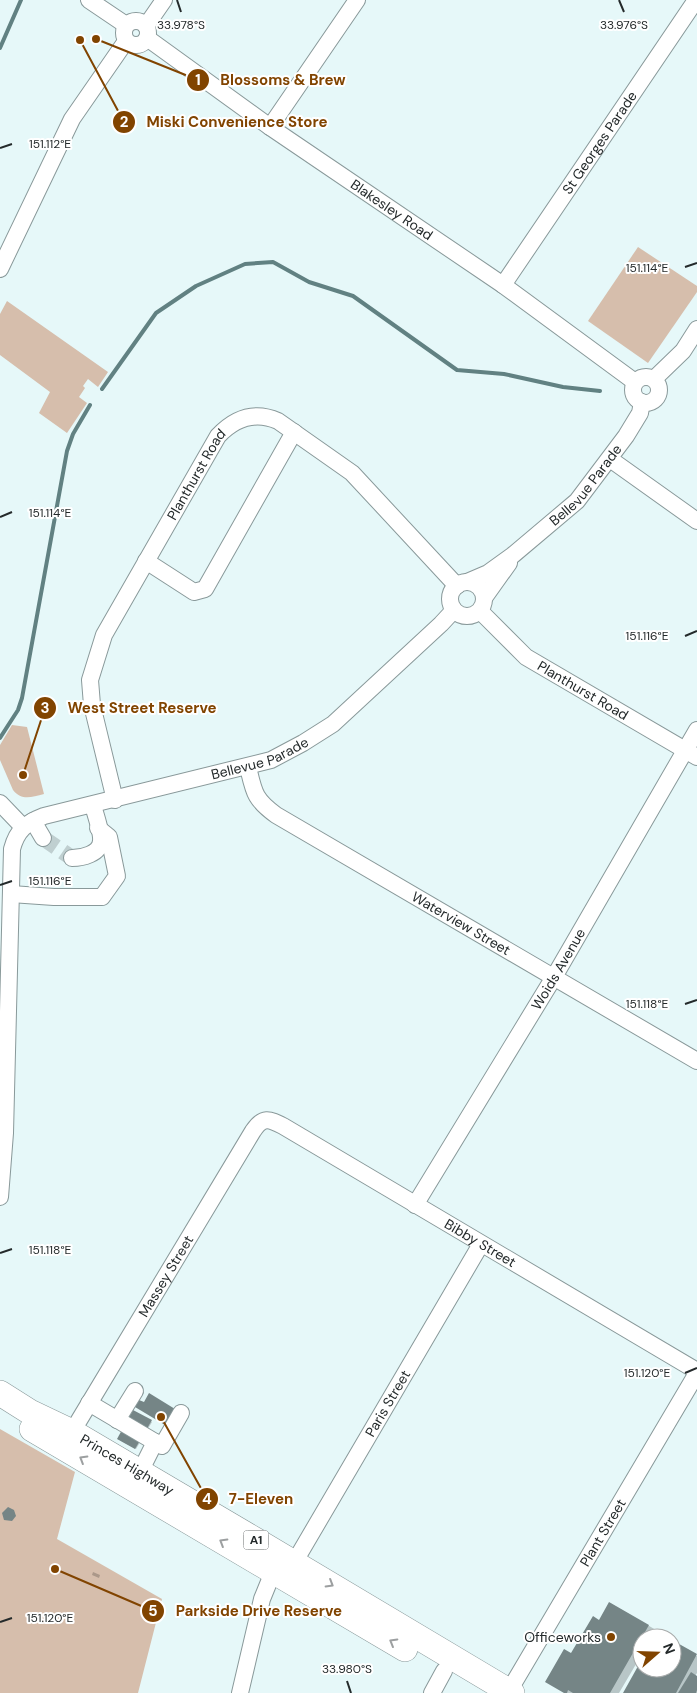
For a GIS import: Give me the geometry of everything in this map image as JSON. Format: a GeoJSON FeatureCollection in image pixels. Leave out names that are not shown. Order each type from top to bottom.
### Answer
{"type":"FeatureCollection","features":[{"type":"Feature","properties":{"kind":"highway","name":"Princes Highway"},"geometry":{"type":"LineString","coordinates":[[0,1393],[30,1412],[72,1432],[140,1472],[444,1671],[481,1693]]}},
{"type":"Feature","properties":{"kind":"highway","name":"Princes Highway"},"geometry":{"type":"LineString","coordinates":[[0,1410],[510,1692]]}},
{"type":"Feature","properties":{"kind":"street"},"geometry":{"type":"LineString","coordinates":[[89,0],[126,33],[129,43],[137,45],[141,44],[164,0]]}},
{"type":"Feature","properties":{"kind":"street"},"geometry":{"type":"LineString","coordinates":[[270,127],[357,0]]}},
{"type":"Feature","properties":{"kind":"street","name":"St Georges Parade"},"geometry":{"type":"LineString","coordinates":[[503,285],[696,0]]}},
{"type":"Feature","properties":{"kind":"street","name":"Blakesley Road"},"geometry":{"type":"LineString","coordinates":[[146,32],[270,127],[503,285],[635,382]]}},
{"type":"Feature","properties":{"kind":"street"},"geometry":{"type":"LineString","coordinates":[[0,269],[72,119],[126,33]]}},
{"type":"Feature","properties":{"kind":"street"},"geometry":{"type":"LineString","coordinates":[[654,379],[683,350],[697,330]]}},
{"type":"Feature","properties":{"kind":"street"},"geometry":{"type":"LineString","coordinates":[[643,377],[654,379],[659,387],[657,396],[650,402],[638,400],[633,393],[635,382],[643,377]]}},
{"type":"Feature","properties":{"kind":"street","name":"Bellevue Parade"},"geometry":{"type":"LineString","coordinates":[[462,584],[488,573],[513,555],[577,501],[610,459],[640,413],[642,402]]}},
{"type":"Feature","properties":{"kind":"street","name":"Planthurst Road"},"geometry":{"type":"LineString","coordinates":[[115,800],[92,705],[90,680],[104,634],[218,436],[226,428],[243,418],[260,416],[278,421],[352,473],[462,584]]}},
{"type":"Feature","properties":{"kind":"street"},"geometry":{"type":"LineString","coordinates":[[146,561],[194,592],[205,589],[294,432]]}},
{"type":"Feature","properties":{"kind":"street"},"geometry":{"type":"LineString","coordinates":[[610,459],[697,521]]}},
{"type":"Feature","properties":{"kind":"street","name":"Bellevue Parade"},"geometry":{"type":"LineString","coordinates":[[482,604],[513,555]]}},
{"type":"Feature","properties":{"kind":"street"},"geometry":{"type":"LineString","coordinates":[[473,583],[479,587],[482,604],[475,614],[461,615],[454,610],[451,604],[452,591],[462,584],[473,583]]}},
{"type":"Feature","properties":{"kind":"street","name":"Planthurst Road"},"geometry":{"type":"LineString","coordinates":[[482,604],[526,657],[691,753]]}},
{"type":"Feature","properties":{"kind":"street","name":"Bellevue Parade"},"geometry":{"type":"LineString","coordinates":[[28,824],[44,816],[248,767],[279,756],[303,744],[332,724],[454,610]]}},
{"type":"Feature","properties":{"kind":"street","name":"Woids Avenue"},"geometry":{"type":"LineString","coordinates":[[415,1205],[691,753],[697,730]]}},
{"type":"Feature","properties":{"kind":"street","name":"Waterview Street"},"geometry":{"type":"LineString","coordinates":[[248,767],[253,790],[260,803],[276,815],[697,1061]]}},
{"type":"Feature","properties":{"kind":"street"},"geometry":{"type":"LineString","coordinates":[[0,803],[43,838]]}},
{"type":"Feature","properties":{"kind":"street"},"geometry":{"type":"LineString","coordinates":[[72,858],[82,858],[98,849],[101,841],[93,805]]}},
{"type":"Feature","properties":{"kind":"street"},"geometry":{"type":"LineString","coordinates":[[0,1197],[5,1133],[12,849],[17,834],[28,824]]}},
{"type":"Feature","properties":{"kind":"street"},"geometry":{"type":"LineString","coordinates":[[11,894],[54,897],[102,897],[117,876],[108,837],[98,828]]}},
{"type":"Feature","properties":{"kind":"street","name":"Bibby Street"},"geometry":{"type":"LineString","coordinates":[[263,1121],[270,1121],[283,1126],[697,1372]]}},
{"type":"Feature","properties":{"kind":"street","name":"Massey Street"},"geometry":{"type":"LineString","coordinates":[[72,1432],[253,1131],[258,1123],[263,1121]]}},
{"type":"Feature","properties":{"kind":"street","name":"Paris Street"},"geometry":{"type":"LineString","coordinates":[[240,1693],[262,1599],[284,1567],[481,1244]]}},
{"type":"Feature","properties":{"kind":"street","name":"Plant Street"},"geometry":{"type":"LineString","coordinates":[[510,1692],[697,1372]]}},
{"type":"Feature","properties":{"kind":"street"},"geometry":{"type":"LineString","coordinates":[[117,1420],[135,1390]]}},
{"type":"Feature","properties":{"kind":"street"},"geometry":{"type":"LineString","coordinates":[[89,1403],[162,1446],[181,1413]]}},
{"type":"Feature","properties":{"kind":"street"},"geometry":{"type":"LineString","coordinates":[[140,1472],[155,1442]]}},
{"type":"Feature","properties":{"kind":"street"},"geometry":{"type":"LineString","coordinates":[[432,1693],[444,1671]]}},
{"type":"Feature","properties":{"kind":"shaded area"},"geometry":{"type":"Polygon","coordinates":[[[638,247],[697,286],[697,292],[648,363],[588,321],[638,247]]]}},
{"type":"Feature","properties":{"kind":"shaded area"},"geometry":{"type":"Polygon","coordinates":[[[7,301],[108,372],[98,387],[88,379],[83,386],[85,388],[79,397],[87,403],[67,433],[39,413],[50,392],[0,355],[0,314],[7,301]]]}},
{"type":"Feature","properties":{"kind":"shaded area"},"geometry":{"type":"Polygon","coordinates":[[[12,725],[27,727],[44,794],[23,797],[13,790],[0,760],[0,745],[12,725]]]}},
{"type":"Feature","properties":{"kind":"shaded area"},"geometry":{"type":"Polygon","coordinates":[[[0,1429],[75,1472],[57,1539],[162,1599],[138,1693],[0,1693],[0,1429]]]}},
{"type":"Feature","properties":{"kind":"building"},"geometry":{"type":"Polygon","coordinates":[[[149,1393],[175,1409],[165,1425],[135,1407],[139,1400],[144,1402],[149,1393]]]}},
{"type":"Feature","properties":{"kind":"building"},"geometry":{"type":"Polygon","coordinates":[[[133,1410],[152,1420],[135,1449],[117,1439],[133,1410]]]}},
{"type":"Feature","properties":{"kind":"building"},"geometry":{"type":"Polygon","coordinates":[[[8,1507],[14,1510],[16,1516],[12,1521],[4,1520],[2,1513],[8,1507]]]}},
{"type":"Feature","properties":{"kind":"building","name":"Officeworks"},"geometry":{"type":"Polygon","coordinates":[[[609,1602],[649,1625],[647,1628],[632,1628],[632,1655],[610,1693],[573,1693],[568,1690],[567,1693],[564,1693],[545,1682],[564,1649],[571,1653],[593,1616],[599,1620],[609,1602]]]}},
{"type":"Feature","properties":{"kind":"building"},"geometry":{"type":"Polygon","coordinates":[[[682,1646],[697,1654],[676,1693],[623,1693],[632,1677],[682,1678],[682,1646]]]}},
{"type":"Feature","properties":{"kind":"building"},"geometry":{"type":"Polygon","coordinates":[[[691,1672],[697,1676],[696,1693],[678,1693],[691,1672]]]}},
{"type":"Feature","properties":{"kind":"waterway"},"geometry":{"type":"LineString","coordinates":[[0,48],[21,0]]}},
{"type":"Feature","properties":{"kind":"waterway"},"geometry":{"type":"LineString","coordinates":[[102,389],[156,313],[196,286],[245,264],[273,262],[309,282],[353,296],[457,370],[504,374],[563,387],[600,391]]}},
{"type":"Feature","properties":{"kind":"waterway"},"geometry":{"type":"LineString","coordinates":[[0,738],[18,710],[22,698],[67,451],[73,434],[90,405]]}},
{"type":"Feature","properties":{"kind":"tunnel"},"geometry":{"type":"LineString","coordinates":[[43,838],[72,858]]}},
{"type":"Feature","properties":{"kind":"place","name":"Blossoms & Brew"},"geometry":{"type":"Point","coordinates":[96,39]}},
{"type":"Feature","properties":{"kind":"place","name":"Miski Convenience Store"},"geometry":{"type":"Point","coordinates":[80,40]}},
{"type":"Feature","properties":{"kind":"place","name":"West Street Reserve"},"geometry":{"type":"Point","coordinates":[23,775]}},
{"type":"Feature","properties":{"kind":"place","name":"7-Eleven"},"geometry":{"type":"Point","coordinates":[161,1417]}},
{"type":"Feature","properties":{"kind":"place","name":"Parkside Drive Reserve"},"geometry":{"type":"Point","coordinates":[55,1569]}},
{"type":"Feature","properties":{"kind":"place","name":"Officeworks"},"geometry":{"type":"Point","coordinates":[611,1637]}}]}
